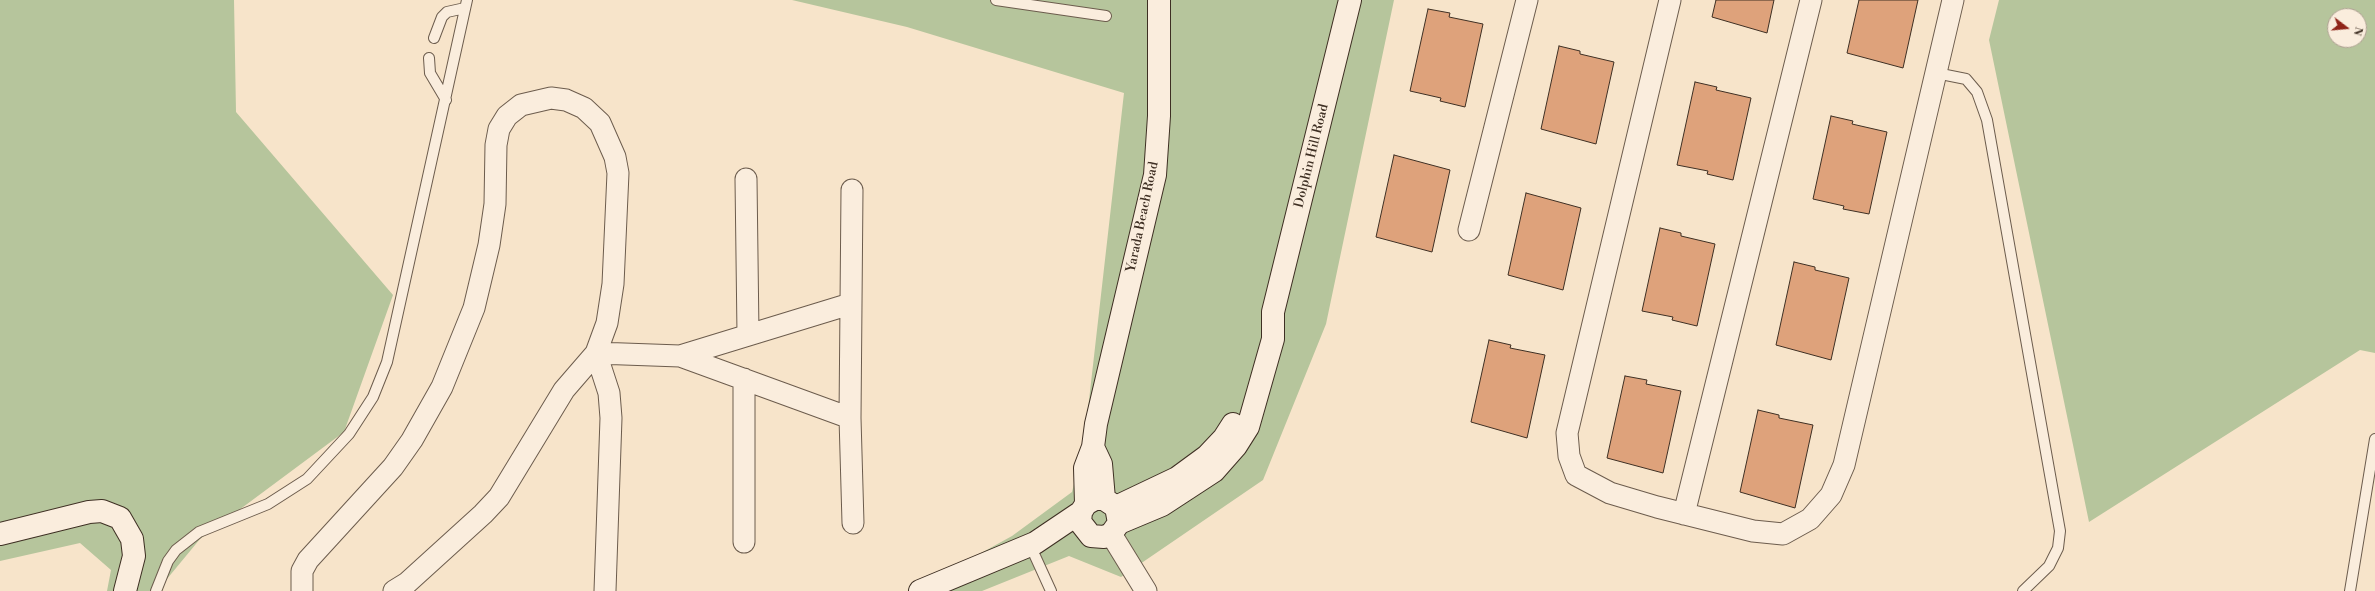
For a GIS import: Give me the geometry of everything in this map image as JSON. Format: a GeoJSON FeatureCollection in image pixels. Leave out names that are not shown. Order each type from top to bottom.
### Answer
{"type":"FeatureCollection","features":[{"type":"Feature","properties":{"kind":"street","name":"Yarada Beach Road"},"geometry":{"type":"LineString","coordinates":[[1100,516],[1085,468],[1093,447],[1096,424],[1155,174],[1159,116],[1159,0]]}},
{"type":"Feature","properties":{"kind":"street","name":"Dolphin Hill Road"},"geometry":{"type":"LineString","coordinates":[[920,591],[1100,516],[1177,478],[1207,456],[1224,438],[1239,413],[1259,337],[1273,312],[1350,0]]}},
{"type":"Feature","properties":{"kind":"street"},"geometry":{"type":"LineString","coordinates":[[1469,230],[1528,0]]}},
{"type":"Feature","properties":{"kind":"street"},"geometry":{"type":"LineString","coordinates":[[1670,0],[1567,433],[1569,456],[1576,475],[1610,493],[1684,514],[1753,531],[1782,534],[1810,519],[1831,495],[1844,464],[1953,0]]}},
{"type":"Feature","properties":{"kind":"street"},"geometry":{"type":"LineString","coordinates":[[1684,514],[1811,0]]}},
{"type":"Feature","properties":{"kind":"street"},"geometry":{"type":"LineString","coordinates":[[302,591],[302,571],[308,560],[393,467],[412,440],[442,387],[474,308],[489,245],[495,204],[496,145],[499,129],[507,116],[521,105],[551,98],[566,100],[584,108],[600,123],[616,157],[618,173],[613,284],[607,323],[596,353],[564,390],[499,497],[483,514],[407,583],[394,591]]}},
{"type":"Feature","properties":{"kind":"street"},"geometry":{"type":"LineString","coordinates":[[746,179],[748,334]]}},
{"type":"Feature","properties":{"kind":"street"},"geometry":{"type":"LineString","coordinates":[[852,190],[850,418],[853,523]]}},
{"type":"Feature","properties":{"kind":"street"},"geometry":{"type":"LineString","coordinates":[[680,356],[850,304]]}},
{"type":"Feature","properties":{"kind":"street"},"geometry":{"type":"LineString","coordinates":[[596,353],[680,356],[850,418]]}},
{"type":"Feature","properties":{"kind":"street"},"geometry":{"type":"LineString","coordinates":[[596,353],[609,393],[611,418],[604,591]]}},
{"type":"Feature","properties":{"kind":"street"},"geometry":{"type":"LineString","coordinates":[[744,379],[744,542]]}},
{"type":"Feature","properties":{"kind":"street"},"geometry":{"type":"LineString","coordinates":[[0,534],[89,512],[102,511],[120,518],[132,539],[134,556],[125,591]]}},
{"type":"Feature","properties":{"kind":"street"},"geometry":{"type":"LineString","coordinates":[[1100,516],[1146,591]]}},
{"type":"Feature","properties":{"kind":"lane"},"geometry":{"type":"LineString","coordinates":[[996,0],[1106,16]]}},
{"type":"Feature","properties":{"kind":"lane"},"geometry":{"type":"LineString","coordinates":[[434,38],[442,17],[447,12],[466,4]]}},
{"type":"Feature","properties":{"kind":"lane"},"geometry":{"type":"LineString","coordinates":[[156,591],[168,561],[176,550],[200,532],[268,504],[307,479],[349,434],[373,397],[387,362],[466,4]]}},
{"type":"Feature","properties":{"kind":"lane"},"geometry":{"type":"LineString","coordinates":[[429,58],[430,73],[446,100]]}},
{"type":"Feature","properties":{"kind":"lane"},"geometry":{"type":"LineString","coordinates":[[1936,72],[1966,80],[1977,92],[1987,120],[2060,531],[2058,548],[2049,566],[2023,591]]}},
{"type":"Feature","properties":{"kind":"lane"},"geometry":{"type":"LineString","coordinates":[[2350,591],[2375,439]]}},
{"type":"Feature","properties":{"kind":"lane"},"geometry":{"type":"LineString","coordinates":[[1032,544],[1051,591]]}},
{"type":"Feature","properties":{"kind":"green space"},"geometry":{"type":"Polygon","coordinates":[[[0,0],[234,0],[236,112],[393,295],[344,432],[200,539],[157,591],[107,591],[111,570],[80,543],[0,561],[0,0]]]}},
{"type":"Feature","properties":{"kind":"green space"},"geometry":{"type":"Polygon","coordinates":[[[792,0],[1394,0],[1326,324],[1263,480],[1121,577],[1069,556],[982,591],[912,591],[1012,536],[1072,492],[1084,444],[1124,93],[907,27],[792,0]]]}},
{"type":"Feature","properties":{"kind":"green space"},"geometry":{"type":"Polygon","coordinates":[[[1999,0],[2375,0],[2375,353],[2360,350],[2089,522],[1989,40],[1999,0]]]}},
{"type":"Feature","properties":{"kind":"building"},"geometry":{"type":"Polygon","coordinates":[[[1716,0],[1774,0],[1767,33],[1712,17],[1716,0]]]}},
{"type":"Feature","properties":{"kind":"building"},"geometry":{"type":"Polygon","coordinates":[[[1859,0],[1918,0],[1903,68],[1847,53],[1859,0]]]}},
{"type":"Feature","properties":{"kind":"building"},"geometry":{"type":"Polygon","coordinates":[[[1428,9],[1450,13],[1449,17],[1483,24],[1465,107],[1440,101],[1441,98],[1410,91],[1428,9]]]}},
{"type":"Feature","properties":{"kind":"building"},"geometry":{"type":"Polygon","coordinates":[[[1559,46],[1580,51],[1580,54],[1614,62],[1596,144],[1541,129],[1559,46]]]}},
{"type":"Feature","properties":{"kind":"building"},"geometry":{"type":"Polygon","coordinates":[[[1695,82],[1717,87],[1716,90],[1751,98],[1733,180],[1707,174],[1708,171],[1677,165],[1695,82]]]}},
{"type":"Feature","properties":{"kind":"building"},"geometry":{"type":"Polygon","coordinates":[[[1831,116],[1853,121],[1852,124],[1887,132],[1869,214],[1843,209],[1844,206],[1813,199],[1831,116]]]}},
{"type":"Feature","properties":{"kind":"building"},"geometry":{"type":"Polygon","coordinates":[[[1394,155],[1450,170],[1432,252],[1376,237],[1394,155]]]}},
{"type":"Feature","properties":{"kind":"building"},"geometry":{"type":"Polygon","coordinates":[[[1526,193],[1581,208],[1563,290],[1508,275],[1526,193]]]}},
{"type":"Feature","properties":{"kind":"building"},"geometry":{"type":"Polygon","coordinates":[[[1660,228],[1681,233],[1681,236],[1715,244],[1697,326],[1672,320],[1673,317],[1642,311],[1660,228]]]}},
{"type":"Feature","properties":{"kind":"building"},"geometry":{"type":"Polygon","coordinates":[[[1794,262],[1815,267],[1815,270],[1849,278],[1831,360],[1776,345],[1794,262]]]}},
{"type":"Feature","properties":{"kind":"building"},"geometry":{"type":"Polygon","coordinates":[[[1489,340],[1511,345],[1510,348],[1545,355],[1527,438],[1471,422],[1489,340]]]}},
{"type":"Feature","properties":{"kind":"building"},"geometry":{"type":"Polygon","coordinates":[[[1625,376],[1647,380],[1646,384],[1681,391],[1663,473],[1607,458],[1625,376]]]}},
{"type":"Feature","properties":{"kind":"building"},"geometry":{"type":"Polygon","coordinates":[[[1758,410],[1779,415],[1779,418],[1813,425],[1795,508],[1740,492],[1758,410]]]}}]}
